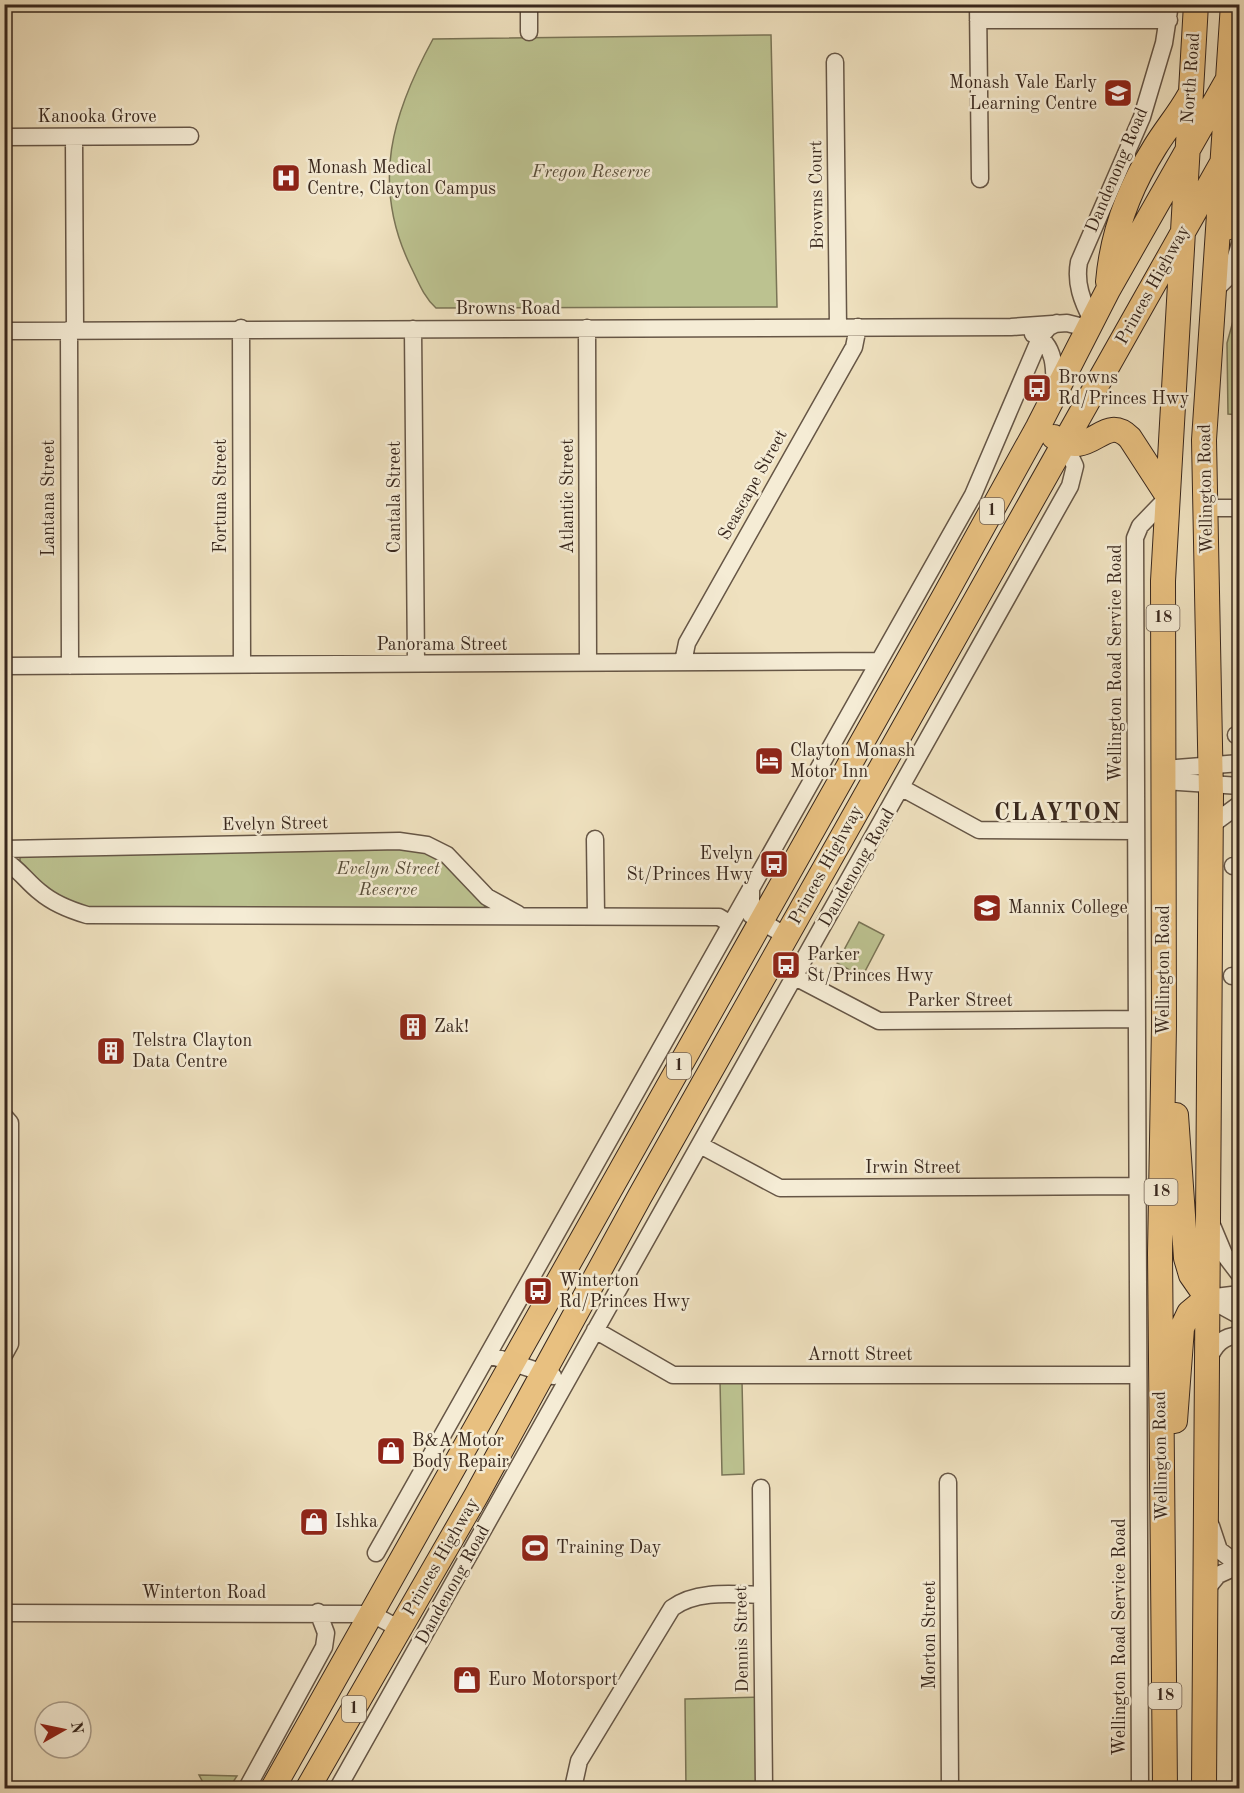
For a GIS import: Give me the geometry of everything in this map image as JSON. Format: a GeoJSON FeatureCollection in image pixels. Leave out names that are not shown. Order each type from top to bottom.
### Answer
{"type":"FeatureCollection","features":[{"type":"Feature","properties":{"kind":"highway","name":"North Road"},"geometry":{"type":"LineString","coordinates":[[1187,151],[1196,4]]}},
{"type":"Feature","properties":{"kind":"highway","name":"North Road"},"geometry":{"type":"LineString","coordinates":[[1222,161],[1234,67],[1233,4]]}},
{"type":"Feature","properties":{"kind":"highway","name":"Princes Highway"},"geometry":{"type":"LineString","coordinates":[[265,1780],[288,1762],[514,1363],[945,595],[1038,427],[1089,324],[1234,67]]}},
{"type":"Feature","properties":{"kind":"highway"},"geometry":{"type":"LineString","coordinates":[[1108,290],[1112,246],[1121,218],[1150,154],[1190,94]]}},
{"type":"Feature","properties":{"kind":"highway","name":"Princes Highway"},"geometry":{"type":"LineString","coordinates":[[308,1788],[400,1629],[786,936],[1065,445],[1239,131]]}},
{"type":"Feature","properties":{"kind":"highway","name":"Wellington Road"},"geometry":{"type":"LineString","coordinates":[[1165,1788],[1164,1603],[1160,1459],[1160,1253],[1164,1026],[1163,592],[1187,151]]}},
{"type":"Feature","properties":{"kind":"highway","name":"Wellington Road"},"geometry":{"type":"LineString","coordinates":[[1204,1788],[1210,826],[1205,399],[1222,161]]}},
{"type":"Feature","properties":{"kind":"highway"},"geometry":{"type":"LineString","coordinates":[[1215,261],[1239,190]]}},
{"type":"Feature","properties":{"kind":"highway"},"geometry":{"type":"LineString","coordinates":[[1038,427],[1065,445],[1084,445],[1104,432],[1120,430],[1130,438],[1167,497]]}},
{"type":"Feature","properties":{"kind":"highway"},"geometry":{"type":"LineString","coordinates":[[1164,1026],[1183,1191],[1186,1257],[1191,1275],[1208,1298],[1189,1313],[1180,1341],[1164,1603]]}},
{"type":"Feature","properties":{"kind":"street"},"geometry":{"type":"LineString","coordinates":[[529,4],[529,32]]}},
{"type":"Feature","properties":{"kind":"street"},"geometry":{"type":"LineString","coordinates":[[980,179],[978,13],[1169,12]]}},
{"type":"Feature","properties":{"kind":"street","name":"Dandenong Road"},"geometry":{"type":"LineString","coordinates":[[1089,324],[1078,285],[1079,262],[1142,117],[1155,76],[1169,12]]}},
{"type":"Feature","properties":{"kind":"street","name":"Browns Court"},"geometry":{"type":"LineString","coordinates":[[836,62],[838,327]]}},
{"type":"Feature","properties":{"kind":"street","name":"Lantana Street"},"geometry":{"type":"LineString","coordinates":[[70,666],[74,136]]}},
{"type":"Feature","properties":{"kind":"street","name":"Kanooka Grove"},"geometry":{"type":"LineString","coordinates":[[4,137],[190,136]]}},
{"type":"Feature","properties":{"kind":"street"},"geometry":{"type":"LineString","coordinates":[[1213,292],[1230,275],[1239,244]]}},
{"type":"Feature","properties":{"kind":"street"},"geometry":{"type":"LineString","coordinates":[[376,1553],[729,923],[909,609],[981,478],[1040,338],[1049,327],[1057,324]]}},
{"type":"Feature","properties":{"kind":"street","name":"Browns Road"},"geometry":{"type":"LineString","coordinates":[[4,331],[241,328],[1011,327],[1089,324]]}},
{"type":"Feature","properties":{"kind":"street","name":"Seascape Street"},"geometry":{"type":"LineString","coordinates":[[683,662],[687,643],[854,347],[858,327]]}},
{"type":"Feature","properties":{"kind":"street","name":"Browns Road"},"geometry":{"type":"LineString","coordinates":[[1011,327],[1040,338]]}},
{"type":"Feature","properties":{"kind":"street","name":"Fortuna Street"},"geometry":{"type":"LineString","coordinates":[[241,328],[242,664]]}},
{"type":"Feature","properties":{"kind":"street","name":"Atlantic Street"},"geometry":{"type":"LineString","coordinates":[[587,328],[588,663]]}},
{"type":"Feature","properties":{"kind":"street","name":"Cantala Street"},"geometry":{"type":"LineString","coordinates":[[413,329],[416,664]]}},
{"type":"Feature","properties":{"kind":"street"},"geometry":{"type":"LineString","coordinates":[[1040,338],[1052,357],[1054,393]]}},
{"type":"Feature","properties":{"kind":"street","name":"Dandenong Road"},"geometry":{"type":"LineString","coordinates":[[338,1788],[1072,482],[1075,466],[1065,445]]}},
{"type":"Feature","properties":{"kind":"street","name":"Wellington Road Service Road"},"geometry":{"type":"LineString","coordinates":[[1140,1788],[1134,538],[1140,526],[1167,497]]}},
{"type":"Feature","properties":{"kind":"street"},"geometry":{"type":"LineString","coordinates":[[1205,508],[1239,508]]}},
{"type":"Feature","properties":{"kind":"street"},"geometry":{"type":"LineString","coordinates":[[909,609],[945,595]]}},
{"type":"Feature","properties":{"kind":"street","name":"Panorama Street"},"geometry":{"type":"LineString","coordinates":[[4,666],[879,661]]}},
{"type":"Feature","properties":{"kind":"street"},"geometry":{"type":"LineString","coordinates":[[1210,775],[1239,763]]}},
{"type":"Feature","properties":{"kind":"street"},"geometry":{"type":"LineString","coordinates":[[1164,775],[1210,775],[1239,786]]}},
{"type":"Feature","properties":{"kind":"street"},"geometry":{"type":"LineString","coordinates":[[902,788],[979,830],[1136,831]]}},
{"type":"Feature","properties":{"kind":"street"},"geometry":{"type":"LineString","coordinates":[[1210,826],[1239,804]]}},
{"type":"Feature","properties":{"kind":"street"},"geometry":{"type":"LineString","coordinates":[[595,838],[596,915]]}},
{"type":"Feature","properties":{"kind":"street","name":"Evelyn Street"},"geometry":{"type":"LineString","coordinates":[[4,849],[399,841],[427,845],[447,855],[487,897],[520,915]]}},
{"type":"Feature","properties":{"kind":"street","name":"Evelyn Street"},"geometry":{"type":"LineString","coordinates":[[4,860],[25,875],[39,892],[66,909],[87,915],[596,915],[720,917],[729,923]]}},
{"type":"Feature","properties":{"kind":"street"},"geometry":{"type":"LineString","coordinates":[[752,883],[750,912],[760,923],[786,936]]}},
{"type":"Feature","properties":{"kind":"street","name":"Parker Street"},"geometry":{"type":"LineString","coordinates":[[795,977],[879,1021],[1136,1019]]}},
{"type":"Feature","properties":{"kind":"street"},"geometry":{"type":"LineString","coordinates":[[691,993],[698,1033]]}},
{"type":"Feature","properties":{"kind":"street"},"geometry":{"type":"LineString","coordinates":[[4,1116],[10,1123],[10,1344],[4,1355]]}},
{"type":"Feature","properties":{"kind":"street","name":"Irwin Street"},"geometry":{"type":"LineString","coordinates":[[700,1145],[780,1188],[1136,1193]]}},
{"type":"Feature","properties":{"kind":"street","name":"Wellington Road Service Road"},"geometry":{"type":"LineString","coordinates":[[1136,1193],[1160,1253]]}},
{"type":"Feature","properties":{"kind":"street"},"geometry":{"type":"LineString","coordinates":[[1207,1214],[1224,1254],[1239,1275]]}},
{"type":"Feature","properties":{"kind":"street"},"geometry":{"type":"LineString","coordinates":[[1208,1298],[1239,1294]]}},
{"type":"Feature","properties":{"kind":"street"},"geometry":{"type":"LineString","coordinates":[[1208,1298],[1239,1316]]}},
{"type":"Feature","properties":{"kind":"street","name":"Arnott Street"},"geometry":{"type":"LineString","coordinates":[[595,1330],[673,1375],[1138,1375]]}},
{"type":"Feature","properties":{"kind":"street"},"geometry":{"type":"LineString","coordinates":[[1207,1362],[1215,1346],[1231,1336],[1239,1335]]}},
{"type":"Feature","properties":{"kind":"street"},"geometry":{"type":"LineString","coordinates":[[489,1355],[566,1380]]}},
{"type":"Feature","properties":{"kind":"street"},"geometry":{"type":"LineString","coordinates":[[1138,1485],[1160,1459]]}},
{"type":"Feature","properties":{"kind":"street","name":"Morton Street"},"geometry":{"type":"LineString","coordinates":[[948,1482],[950,1788]]}},
{"type":"Feature","properties":{"kind":"street"},"geometry":{"type":"LineString","coordinates":[[414,1487],[419,1528]]}},
{"type":"Feature","properties":{"kind":"street","name":"Dennis Street"},"geometry":{"type":"LineString","coordinates":[[761,1488],[764,1788]]}},
{"type":"Feature","properties":{"kind":"street"},"geometry":{"type":"LineString","coordinates":[[1205,1591],[1218,1575],[1239,1565],[1219,1550],[1207,1510]]}},
{"type":"Feature","properties":{"kind":"street"},"geometry":{"type":"LineString","coordinates":[[573,1788],[579,1761],[672,1608],[684,1599],[698,1596],[761,1595]]}},
{"type":"Feature","properties":{"kind":"street","name":"Winterton Road"},"geometry":{"type":"LineString","coordinates":[[4,1613],[318,1612],[372,1614],[400,1629]]}},
{"type":"Feature","properties":{"kind":"street","name":"Princes Highway"},"geometry":{"type":"LineString","coordinates":[[247,1788],[265,1780],[324,1647],[326,1633],[318,1612]]}},
{"type":"Feature","properties":{"kind":"green space","name":"Fregon Reserve"},"geometry":{"type":"Polygon","coordinates":[[[771,35],[777,307],[436,308],[428,298],[410,265],[398,235],[391,206],[389,177],[397,122],[407,94],[433,39],[771,35]]]}},
{"type":"Feature","properties":{"kind":"green space"},"geometry":{"type":"Polygon","coordinates":[[[1239,299],[1239,415],[1228,414],[1227,343],[1239,299]]]}},
{"type":"Feature","properties":{"kind":"green space"},"geometry":{"type":"Polygon","coordinates":[[[1235,650],[1239,650],[1239,731],[1235,650]]]}},
{"type":"Feature","properties":{"kind":"green space"},"geometry":{"type":"Polygon","coordinates":[[[1239,814],[1239,863],[1235,863],[1235,822],[1239,814]]]}},
{"type":"Feature","properties":{"kind":"green space","name":"Evelyn Street Reserve"},"geometry":{"type":"Polygon","coordinates":[[[389,847],[421,849],[438,856],[486,904],[482,911],[93,914],[47,891],[20,864],[20,853],[389,847]]]}},
{"type":"Feature","properties":{"kind":"green space"},"geometry":{"type":"Polygon","coordinates":[[[1234,870],[1239,870],[1239,948],[1233,948],[1234,870]]]}},
{"type":"Feature","properties":{"kind":"green space"},"geometry":{"type":"Polygon","coordinates":[[[859,922],[884,935],[862,977],[837,963],[859,922]]]}},
{"type":"Feature","properties":{"kind":"green space"},"geometry":{"type":"Polygon","coordinates":[[[1233,958],[1239,958],[1240,1202],[1233,1202],[1233,958]]]}},
{"type":"Feature","properties":{"kind":"green space"},"geometry":{"type":"Polygon","coordinates":[[[720,1381],[742,1381],[744,1474],[722,1475],[720,1381]]]}},
{"type":"Feature","properties":{"kind":"green space"},"geometry":{"type":"Polygon","coordinates":[[[763,1697],[764,1788],[686,1788],[685,1699],[763,1697]]]}},
{"type":"Feature","properties":{"kind":"green space"},"geometry":{"type":"Polygon","coordinates":[[[199,1775],[237,1776],[229,1788],[206,1788],[199,1775]]]}},
{"type":"Feature","properties":{"kind":"place","name":"Monash Vale Early Learning Centre"},"geometry":{"type":"Point","coordinates":[1118,93]}},
{"type":"Feature","properties":{"kind":"place","name":"Monash Medical Centre, Clayton Campus"},"geometry":{"type":"Point","coordinates":[286,178]}},
{"type":"Feature","properties":{"kind":"place","name":"Browns Rd/Princes Hwy"},"geometry":{"type":"Point","coordinates":[1037,388]}},
{"type":"Feature","properties":{"kind":"place","name":"Clayton Monash Motor Inn"},"geometry":{"type":"Point","coordinates":[769,761]}},
{"type":"Feature","properties":{"kind":"place","name":"Evelyn St/Princes Hwy"},"geometry":{"type":"Point","coordinates":[774,864]}},
{"type":"Feature","properties":{"kind":"place","name":"Mannix College"},"geometry":{"type":"Point","coordinates":[987,908]}},
{"type":"Feature","properties":{"kind":"place","name":"Parker St/Princes Hwy"},"geometry":{"type":"Point","coordinates":[786,965]}},
{"type":"Feature","properties":{"kind":"place","name":"Zak!"},"geometry":{"type":"Point","coordinates":[413,1027]}},
{"type":"Feature","properties":{"kind":"place","name":"Telstra Clayton Data Centre"},"geometry":{"type":"Point","coordinates":[111,1051]}},
{"type":"Feature","properties":{"kind":"place","name":"Winterton Rd/Princes Hwy"},"geometry":{"type":"Point","coordinates":[538,1291]}},
{"type":"Feature","properties":{"kind":"place","name":"B&A Motor Body Repair"},"geometry":{"type":"Point","coordinates":[391,1451]}},
{"type":"Feature","properties":{"kind":"place","name":"Ishka"},"geometry":{"type":"Point","coordinates":[314,1522]}},
{"type":"Feature","properties":{"kind":"place","name":"Training Day"},"geometry":{"type":"Point","coordinates":[535,1548]}},
{"type":"Feature","properties":{"kind":"place","name":"Euro Motorsport"},"geometry":{"type":"Point","coordinates":[467,1680]}},
{"type":"Feature","properties":{"kind":"district","name":"CLAYTON"},"geometry":{"type":"Point","coordinates":[1058,814]}}]}
